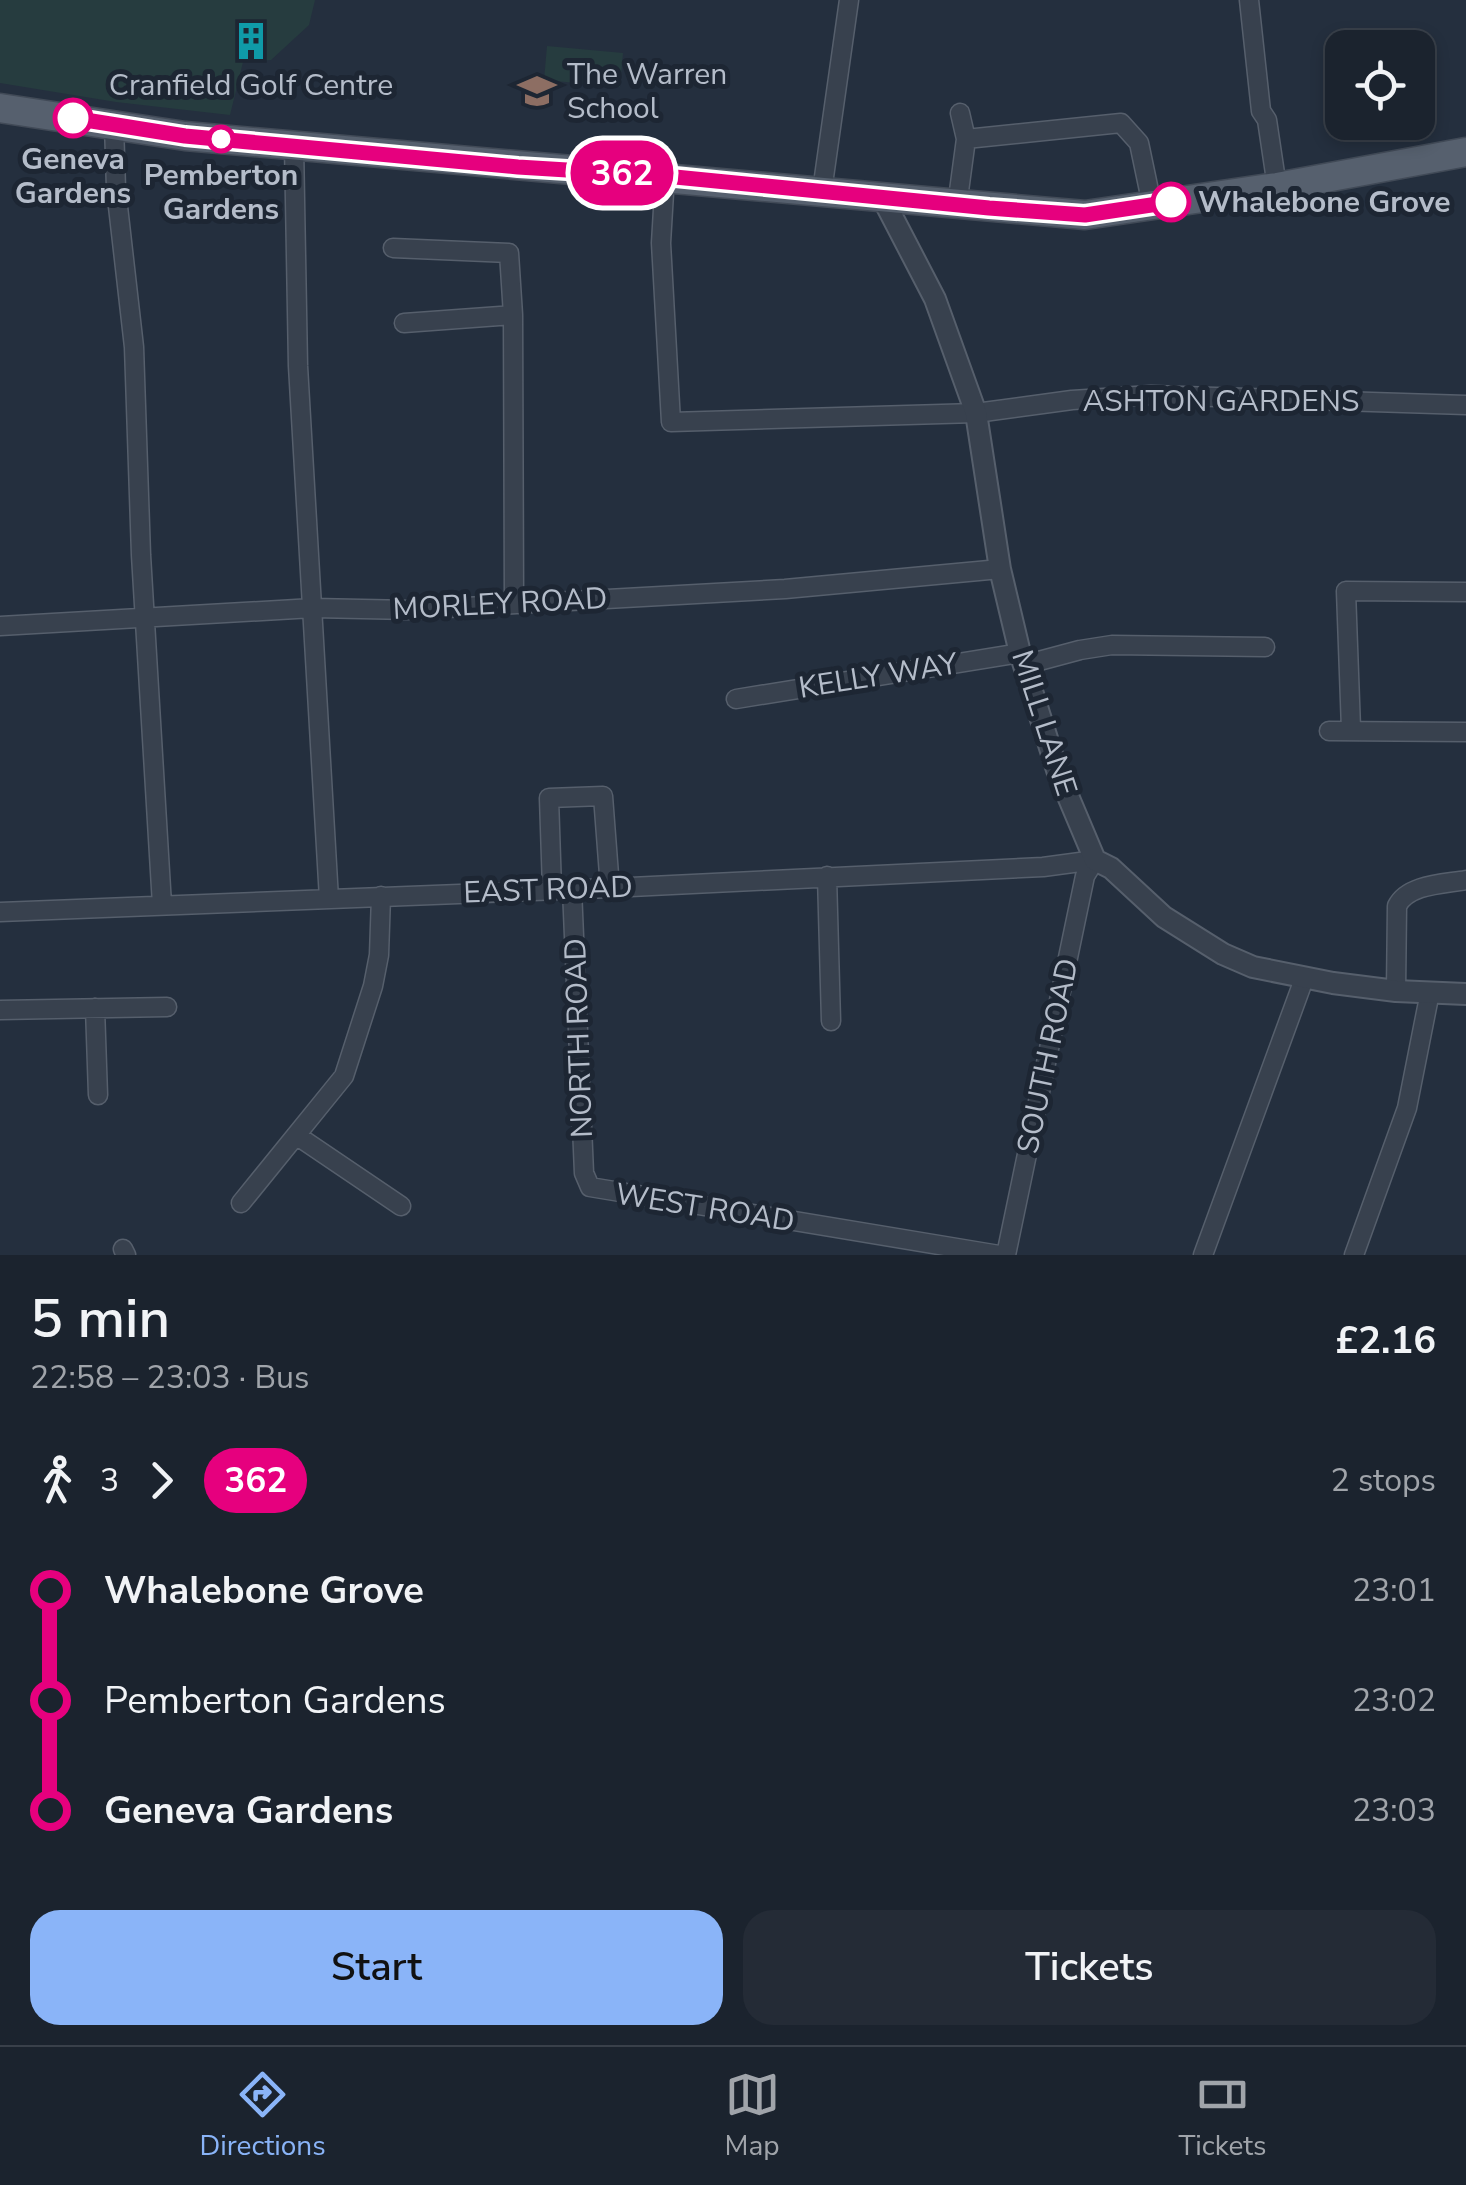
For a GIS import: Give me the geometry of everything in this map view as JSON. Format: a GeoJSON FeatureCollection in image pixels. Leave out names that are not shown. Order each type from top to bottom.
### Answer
{"type":"FeatureCollection","features":[{"type":"Feature","properties":{"kind":"main road"},"geometry":{"type":"LineString","coordinates":[[0,108],[185,136],[1085,215],[1278,187],[1466,152]]}},
{"type":"Feature","properties":{"kind":"street"},"geometry":{"type":"LineString","coordinates":[[822,191],[849,0]]}},
{"type":"Feature","properties":{"kind":"street"},"geometry":{"type":"LineString","coordinates":[[1249,0],[1262,111],[1278,187]]}},
{"type":"Feature","properties":{"kind":"street"},"geometry":{"type":"LineString","coordinates":[[957,206],[966,138],[960,113]]}},
{"type":"Feature","properties":{"kind":"street"},"geometry":{"type":"LineString","coordinates":[[966,138],[1121,123],[1139,142],[1152,204]]}},
{"type":"Feature","properties":{"kind":"street"},"geometry":{"type":"LineString","coordinates":[[114,124],[116,189],[134,348],[162,905]]}},
{"type":"Feature","properties":{"kind":"street"},"geometry":{"type":"LineString","coordinates":[[294,145],[298,366],[329,899]]}},
{"type":"Feature","properties":{"kind":"street","name":"ASHTON GARDENS"},"geometry":{"type":"LineString","coordinates":[[665,176],[661,242],[671,422],[976,413],[1072,400],[1151,396],[1466,405]]}},
{"type":"Feature","properties":{"kind":"street","name":"MILL LANE"},"geometry":{"type":"LineString","coordinates":[[882,196],[935,299],[976,413],[1000,568],[1022,659],[1057,770],[1095,860]]}},
{"type":"Feature","properties":{"kind":"street"},"geometry":{"type":"LineString","coordinates":[[393,248],[509,252],[513,315],[514,604]]}},
{"type":"Feature","properties":{"kind":"street"},"geometry":{"type":"LineString","coordinates":[[404,323],[513,315]]}},
{"type":"Feature","properties":{"kind":"street","name":"MORLEY ROAD"},"geometry":{"type":"LineString","coordinates":[[0,626],[313,608],[411,610],[785,589],[1000,568]]}},
{"type":"Feature","properties":{"kind":"street"},"geometry":{"type":"LineString","coordinates":[[1351,729],[1346,591],[1466,592]]}},
{"type":"Feature","properties":{"kind":"street","name":"KELLY WAY"},"geometry":{"type":"LineString","coordinates":[[736,699],[1112,646],[1265,648]]}},
{"type":"Feature","properties":{"kind":"street"},"geometry":{"type":"LineString","coordinates":[[1330,731],[1466,732]]}},
{"type":"Feature","properties":{"kind":"street"},"geometry":{"type":"LineString","coordinates":[[552,889],[549,798],[603,796],[610,888]]}},
{"type":"Feature","properties":{"kind":"street"},"geometry":{"type":"LineString","coordinates":[[1095,860],[1111,868],[1164,917],[1253,967],[1304,979],[1396,991],[1466,994]]}},
{"type":"Feature","properties":{"kind":"street","name":"EAST ROAD"},"geometry":{"type":"LineString","coordinates":[[0,912],[610,888],[1024,868],[1095,860]]}},
{"type":"Feature","properties":{"kind":"street","name":"SOUTH ROAD"},"geometry":{"type":"LineString","coordinates":[[1003,1255],[1085,876],[1095,860]]}},
{"type":"Feature","properties":{"kind":"street"},"geometry":{"type":"LineString","coordinates":[[826,876],[831,1020]]}},
{"type":"Feature","properties":{"kind":"street"},"geometry":{"type":"LineString","coordinates":[[1396,991],[1401,898],[1410,891],[1466,880]]}},
{"type":"Feature","properties":{"kind":"street","name":"NORTH ROAD"},"geometry":{"type":"LineString","coordinates":[[572,889],[584,1173],[590,1187]]}},
{"type":"Feature","properties":{"kind":"street"},"geometry":{"type":"LineString","coordinates":[[241,1203],[344,1076],[374,986],[381,896]]}},
{"type":"Feature","properties":{"kind":"street"},"geometry":{"type":"LineString","coordinates":[[1203,1255],[1304,979]]}},
{"type":"Feature","properties":{"kind":"street"},"geometry":{"type":"LineString","coordinates":[[1354,1255],[1407,1108],[1430,992]]}},
{"type":"Feature","properties":{"kind":"street"},"geometry":{"type":"LineString","coordinates":[[0,1010],[168,1007]]}},
{"type":"Feature","properties":{"kind":"street"},"geometry":{"type":"LineString","coordinates":[[95,1008],[98,1095]]}},
{"type":"Feature","properties":{"kind":"street"},"geometry":{"type":"LineString","coordinates":[[296,1135],[401,1206]]}},
{"type":"Feature","properties":{"kind":"street","name":"WEST ROAD"},"geometry":{"type":"LineString","coordinates":[[590,1187],[1003,1255]]}},
{"type":"Feature","properties":{"kind":"green space"},"geometry":{"type":"Polygon","coordinates":[[[0,0],[315,0],[309,25],[271,60],[243,62],[230,115],[0,83],[0,0]]]}},
{"type":"Feature","properties":{"kind":"green space"},"geometry":{"type":"Polygon","coordinates":[[[547,46],[623,53],[620,87],[544,80],[547,46]]]}},
{"type":"Feature","properties":{"kind":"bus line","name":"362"},"geometry":{"type":"LineString","coordinates":[[73,118],[185,136],[518,167],[665,176],[957,206],[1085,215],[1171,202]]}},
{"type":"Feature","properties":{"kind":"place","name":"Cranfield Golf Centre"},"geometry":{"type":"Point","coordinates":[251,41]}},
{"type":"Feature","properties":{"kind":"place","name":"The Warren School"},"geometry":{"type":"Point","coordinates":[537,91]}},
{"type":"Feature","properties":{"kind":"place","name":"Geneva Gardens"},"geometry":{"type":"Point","coordinates":[73,118]}},
{"type":"Feature","properties":{"kind":"place","name":"Pemberton Gardens"},"geometry":{"type":"Point","coordinates":[221,139]}},
{"type":"Feature","properties":{"kind":"place","name":"Whalebone Grove"},"geometry":{"type":"Point","coordinates":[1171,202]}}]}
